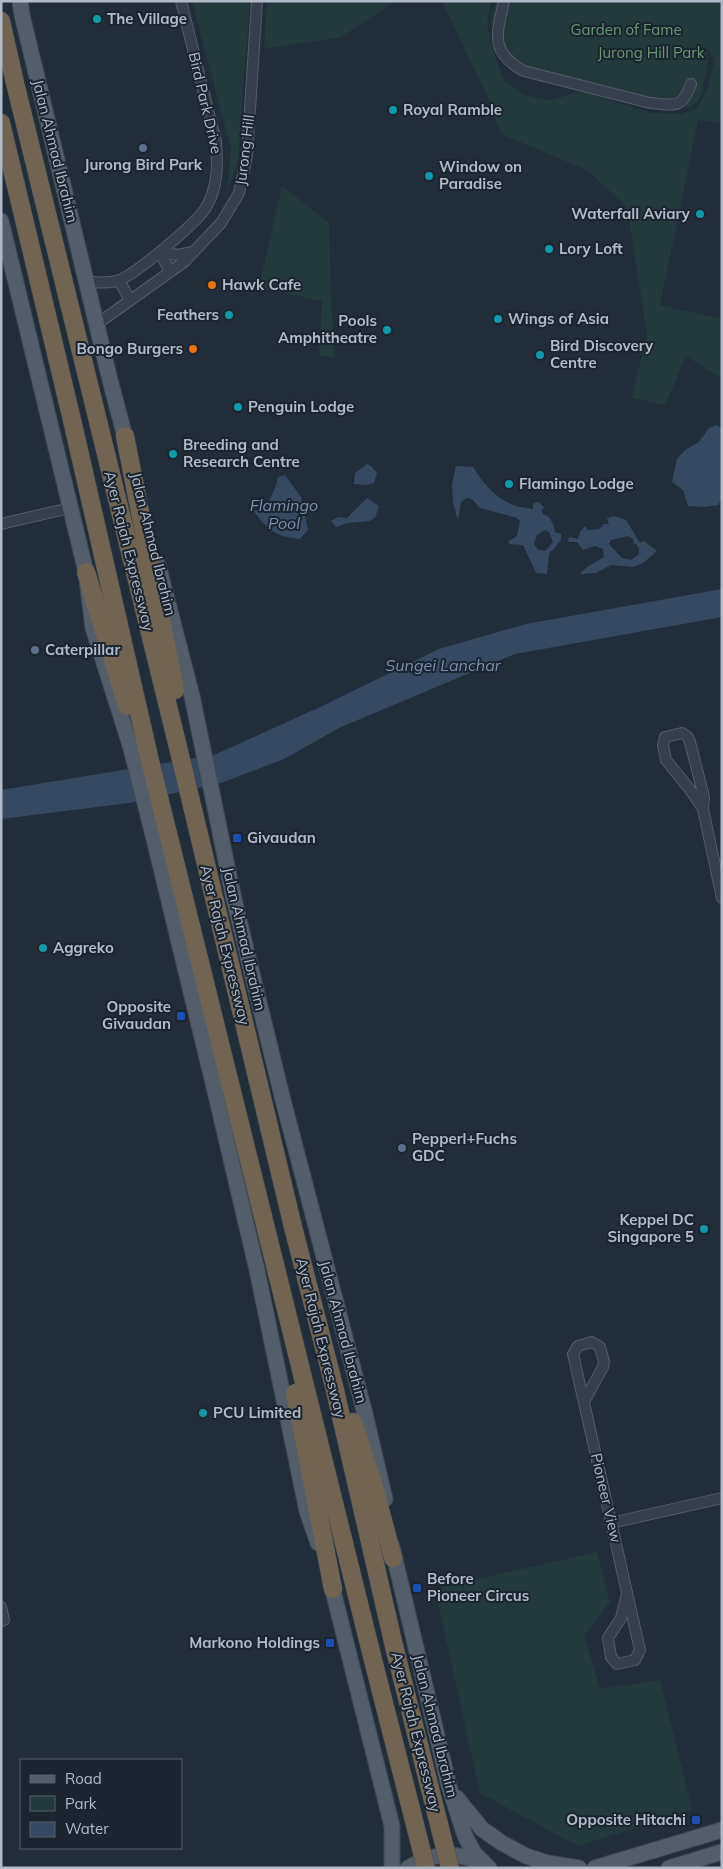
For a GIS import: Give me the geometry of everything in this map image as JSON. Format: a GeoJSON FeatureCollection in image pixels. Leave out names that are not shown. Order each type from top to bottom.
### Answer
{"type":"FeatureCollection","features":[{"type":"Feature","properties":{"kind":"highway","name":"Ayer Rajah Expressway"},"geometry":{"type":"LineString","coordinates":[[1,21],[289,1209],[334,1386],[394,1646],[450,1868]]}},
{"type":"Feature","properties":{"kind":"highway","name":"Ayer Rajah Expressway"},"geometry":{"type":"LineString","coordinates":[[1,123],[72,420],[150,761],[426,1868]]}},
{"type":"Feature","properties":{"kind":"highway"},"geometry":{"type":"LineString","coordinates":[[125,436],[177,701],[177,743]]}},
{"type":"Feature","properties":{"kind":"highway"},"geometry":{"type":"LineString","coordinates":[[86,572],[141,752],[150,761]]}},
{"type":"Feature","properties":{"kind":"highway"},"geometry":{"type":"LineString","coordinates":[[285,1308],[290,1370],[333,1589]]}},
{"type":"Feature","properties":{"kind":"highway"},"geometry":{"type":"LineString","coordinates":[[334,1386],[347,1402],[373,1482],[393,1558]]}},
{"type":"Feature","properties":{"kind":"main road","name":"Jalan Ahmad Ibrahim"},"geometry":{"type":"LineString","coordinates":[[20,1],[97,324],[192,696],[233,895],[283,1100],[383,1487],[393,1558],[449,1786],[466,1836],[474,1853],[489,1868]]}},
{"type":"Feature","properties":{"kind":"main road"},"geometry":{"type":"LineString","coordinates":[[1,220],[86,572],[93,628],[130,745],[220,1114],[256,1270],[307,1511],[333,1589],[392,1826],[392,1868]]}},
{"type":"Feature","properties":{"kind":"main road"},"geometry":{"type":"LineString","coordinates":[[449,1786],[482,1830],[502,1843],[526,1856],[548,1863],[578,1868]]}},
{"type":"Feature","properties":{"kind":"main road"},"geometry":{"type":"LineString","coordinates":[[595,1868],[722,1830]]}},
{"type":"Feature","properties":{"kind":"main road"},"geometry":{"type":"LineString","coordinates":[[669,1868],[722,1852]]}},
{"type":"Feature","properties":{"kind":"main road"},"geometry":{"type":"LineString","coordinates":[[408,1868],[418,1861],[432,1856],[447,1854],[476,1860],[489,1868]]}},
{"type":"Feature","properties":{"kind":"street","name":"Bird Park Drive"},"geometry":{"type":"LineString","coordinates":[[87,281],[102,283],[119,280],[160,252],[192,224],[206,208],[214,189],[218,165],[216,142],[181,1]]}},
{"type":"Feature","properties":{"kind":"street","name":"Jurong Hill"},"geometry":{"type":"LineString","coordinates":[[97,324],[170,272],[194,252],[221,223],[239,193],[245,172],[257,1]]}},
{"type":"Feature","properties":{"kind":"street"},"geometry":{"type":"LineString","coordinates":[[504,1],[497,36],[500,50],[511,64],[524,71],[650,103],[672,105],[680,103],[686,98],[691,84]]}},
{"type":"Feature","properties":{"kind":"street"},"geometry":{"type":"LineString","coordinates":[[160,252],[177,255],[194,252]]}},
{"type":"Feature","properties":{"kind":"street"},"geometry":{"type":"LineString","coordinates":[[160,252],[170,272]]}},
{"type":"Feature","properties":{"kind":"street"},"geometry":{"type":"LineString","coordinates":[[119,280],[130,300]]}},
{"type":"Feature","properties":{"kind":"street"},"geometry":{"type":"LineString","coordinates":[[1,524],[70,508]]}},
{"type":"Feature","properties":{"kind":"street"},"geometry":{"type":"LineString","coordinates":[[703,809],[704,797],[688,737],[680,733],[666,737],[663,745],[666,760],[703,809],[717,856],[722,898]]}},
{"type":"Feature","properties":{"kind":"street","name":"Pioneer View"},"geometry":{"type":"LineString","coordinates":[[584,1402],[602,1370],[604,1362],[600,1347],[592,1342],[578,1346],[573,1354],[627,1594],[639,1654],[636,1660],[617,1664],[610,1657],[608,1638],[621,1618],[627,1594]]}},
{"type":"Feature","properties":{"kind":"street"},"geometry":{"type":"LineString","coordinates":[[611,1523],[722,1498]]}},
{"type":"Feature","properties":{"kind":"street"},"geometry":{"type":"LineString","coordinates":[[1,1607],[4,1620],[1,1621]]}},
{"type":"Feature","properties":{"kind":"green space"},"geometry":{"type":"Polygon","coordinates":[[[192,1],[250,1],[238,160],[227,194],[231,149],[192,1]]]}},
{"type":"Feature","properties":{"kind":"green space"},"geometry":{"type":"Polygon","coordinates":[[[267,1],[396,1],[341,37],[271,48],[264,47],[267,1]]]}},
{"type":"Feature","properties":{"kind":"green space"},"geometry":{"type":"Polygon","coordinates":[[[442,1],[491,1],[487,24],[493,51],[504,80],[522,94],[549,101],[582,91],[651,113],[680,114],[697,109],[706,93],[715,60],[706,48],[708,61],[702,91],[698,102],[689,108],[673,109],[580,86],[534,80],[511,68],[495,48],[491,21],[496,1],[722,1],[722,123],[698,120],[660,305],[722,319],[722,379],[686,356],[665,405],[632,398],[647,334],[627,207],[587,170],[501,134],[488,98],[442,1]]]}},
{"type":"Feature","properties":{"kind":"green space"},"geometry":{"type":"Polygon","coordinates":[[[282,186],[329,223],[331,302],[335,358],[319,355],[322,301],[259,288],[282,186]]]}},
{"type":"Feature","properties":{"kind":"green space"},"geometry":{"type":"Polygon","coordinates":[[[597,1552],[610,1602],[584,1635],[600,1689],[660,1680],[692,1810],[578,1846],[480,1793],[435,1589],[597,1552]]]}},
{"type":"Feature","properties":{"kind":"water"},"geometry":{"type":"Polygon","coordinates":[[[716,425],[722,428],[722,498],[718,505],[704,507],[688,506],[683,490],[672,482],[677,459],[685,450],[699,442],[709,428],[716,425]]]}},
{"type":"Feature","properties":{"kind":"water"},"geometry":{"type":"Polygon","coordinates":[[[367,464],[377,473],[374,483],[365,485],[354,484],[355,473],[367,464]]]}},
{"type":"Feature","properties":{"kind":"water"},"geometry":{"type":"Polygon","coordinates":[[[456,466],[473,467],[491,490],[505,501],[523,508],[533,509],[533,504],[538,502],[544,507],[543,514],[550,519],[555,532],[561,534],[561,540],[549,554],[547,574],[536,573],[523,545],[509,544],[509,541],[517,536],[520,521],[517,518],[480,508],[472,499],[467,498],[461,502],[458,520],[453,503],[452,485],[456,466]],[[545,530],[537,535],[534,544],[538,550],[545,551],[553,542],[549,532],[545,530]]]}},
{"type":"Feature","properties":{"kind":"water","name":"Flamingo Pool"},"geometry":{"type":"Polygon","coordinates":[[[285,475],[301,497],[308,530],[300,539],[279,534],[268,528],[254,511],[267,505],[278,477],[285,475]]]}},
{"type":"Feature","properties":{"kind":"water"},"geometry":{"type":"Polygon","coordinates":[[[367,498],[379,506],[375,518],[369,521],[347,523],[336,527],[331,521],[338,517],[347,518],[367,498]]]}},
{"type":"Feature","properties":{"kind":"water"},"geometry":{"type":"Polygon","coordinates":[[[614,516],[626,520],[640,543],[644,541],[657,551],[643,563],[633,567],[611,565],[596,573],[580,574],[588,566],[604,557],[603,549],[595,546],[583,550],[577,542],[568,542],[569,537],[578,539],[580,532],[585,526],[588,530],[599,529],[604,524],[609,524],[607,518],[614,516]],[[628,536],[611,540],[609,544],[622,558],[631,560],[639,554],[639,548],[634,544],[633,539],[628,536]]]}},
{"type":"Feature","properties":{"kind":"water","name":"Sungei Lanchar"},"geometry":{"type":"Polygon","coordinates":[[[722,589],[722,617],[515,654],[339,728],[284,759],[221,783],[129,803],[1,819],[1,790],[214,755],[320,707],[439,649],[526,624],[722,589]]]}},
{"type":"Feature","properties":{"kind":"place","name":"The Village"},"geometry":{"type":"Point","coordinates":[97,19]}},
{"type":"Feature","properties":{"kind":"place","name":"Royal Ramble"},"geometry":{"type":"Point","coordinates":[393,110]}},
{"type":"Feature","properties":{"kind":"place","name":"Jurong Bird Park"},"geometry":{"type":"Point","coordinates":[143,148]}},
{"type":"Feature","properties":{"kind":"place","name":"Window on Paradise"},"geometry":{"type":"Point","coordinates":[429,176]}},
{"type":"Feature","properties":{"kind":"place","name":"Waterfall Aviary"},"geometry":{"type":"Point","coordinates":[700,214]}},
{"type":"Feature","properties":{"kind":"place","name":"Lory Loft"},"geometry":{"type":"Point","coordinates":[549,249]}},
{"type":"Feature","properties":{"kind":"place","name":"Hawk Cafe"},"geometry":{"type":"Point","coordinates":[212,285]}},
{"type":"Feature","properties":{"kind":"place","name":"Feathers"},"geometry":{"type":"Point","coordinates":[229,315]}},
{"type":"Feature","properties":{"kind":"place","name":"Wings of Asia"},"geometry":{"type":"Point","coordinates":[498,319]}},
{"type":"Feature","properties":{"kind":"place","name":"Pools Amphitheatre"},"geometry":{"type":"Point","coordinates":[387,330]}},
{"type":"Feature","properties":{"kind":"place","name":"Bongo Burgers"},"geometry":{"type":"Point","coordinates":[193,349]}},
{"type":"Feature","properties":{"kind":"place","name":"Bird Discovery Centre"},"geometry":{"type":"Point","coordinates":[540,355]}},
{"type":"Feature","properties":{"kind":"place","name":"Penguin Lodge"},"geometry":{"type":"Point","coordinates":[238,407]}},
{"type":"Feature","properties":{"kind":"place","name":"Breeding and Research Centre"},"geometry":{"type":"Point","coordinates":[173,454]}},
{"type":"Feature","properties":{"kind":"place","name":"Flamingo Lodge"},"geometry":{"type":"Point","coordinates":[509,484]}},
{"type":"Feature","properties":{"kind":"place","name":"Caterpillar"},"geometry":{"type":"Point","coordinates":[35,650]}},
{"type":"Feature","properties":{"kind":"place","name":"Givaudan"},"geometry":{"type":"Point","coordinates":[237,838]}},
{"type":"Feature","properties":{"kind":"place","name":"Aggreko"},"geometry":{"type":"Point","coordinates":[43,948]}},
{"type":"Feature","properties":{"kind":"place","name":"Opposite Givaudan"},"geometry":{"type":"Point","coordinates":[181,1016]}},
{"type":"Feature","properties":{"kind":"place","name":"Pepperl+Fuchs GDC"},"geometry":{"type":"Point","coordinates":[402,1148]}},
{"type":"Feature","properties":{"kind":"place","name":"Keppel DC Singapore 5"},"geometry":{"type":"Point","coordinates":[704,1229]}},
{"type":"Feature","properties":{"kind":"place","name":"PCU Limited"},"geometry":{"type":"Point","coordinates":[203,1413]}},
{"type":"Feature","properties":{"kind":"place","name":"Before Pioneer Circus"},"geometry":{"type":"Point","coordinates":[417,1588]}},
{"type":"Feature","properties":{"kind":"place","name":"Markono Holdings"},"geometry":{"type":"Point","coordinates":[330,1643]}},
{"type":"Feature","properties":{"kind":"place","name":"Opposite Hitachi"},"geometry":{"type":"Point","coordinates":[696,1820]}},
{"type":"Feature","properties":{"kind":"park label","name":"Garden of Fame"},"geometry":{"type":"Point","coordinates":[626,30]}},
{"type":"Feature","properties":{"kind":"park label","name":"Jurong Hill Park"},"geometry":{"type":"Point","coordinates":[651,53]}}]}
